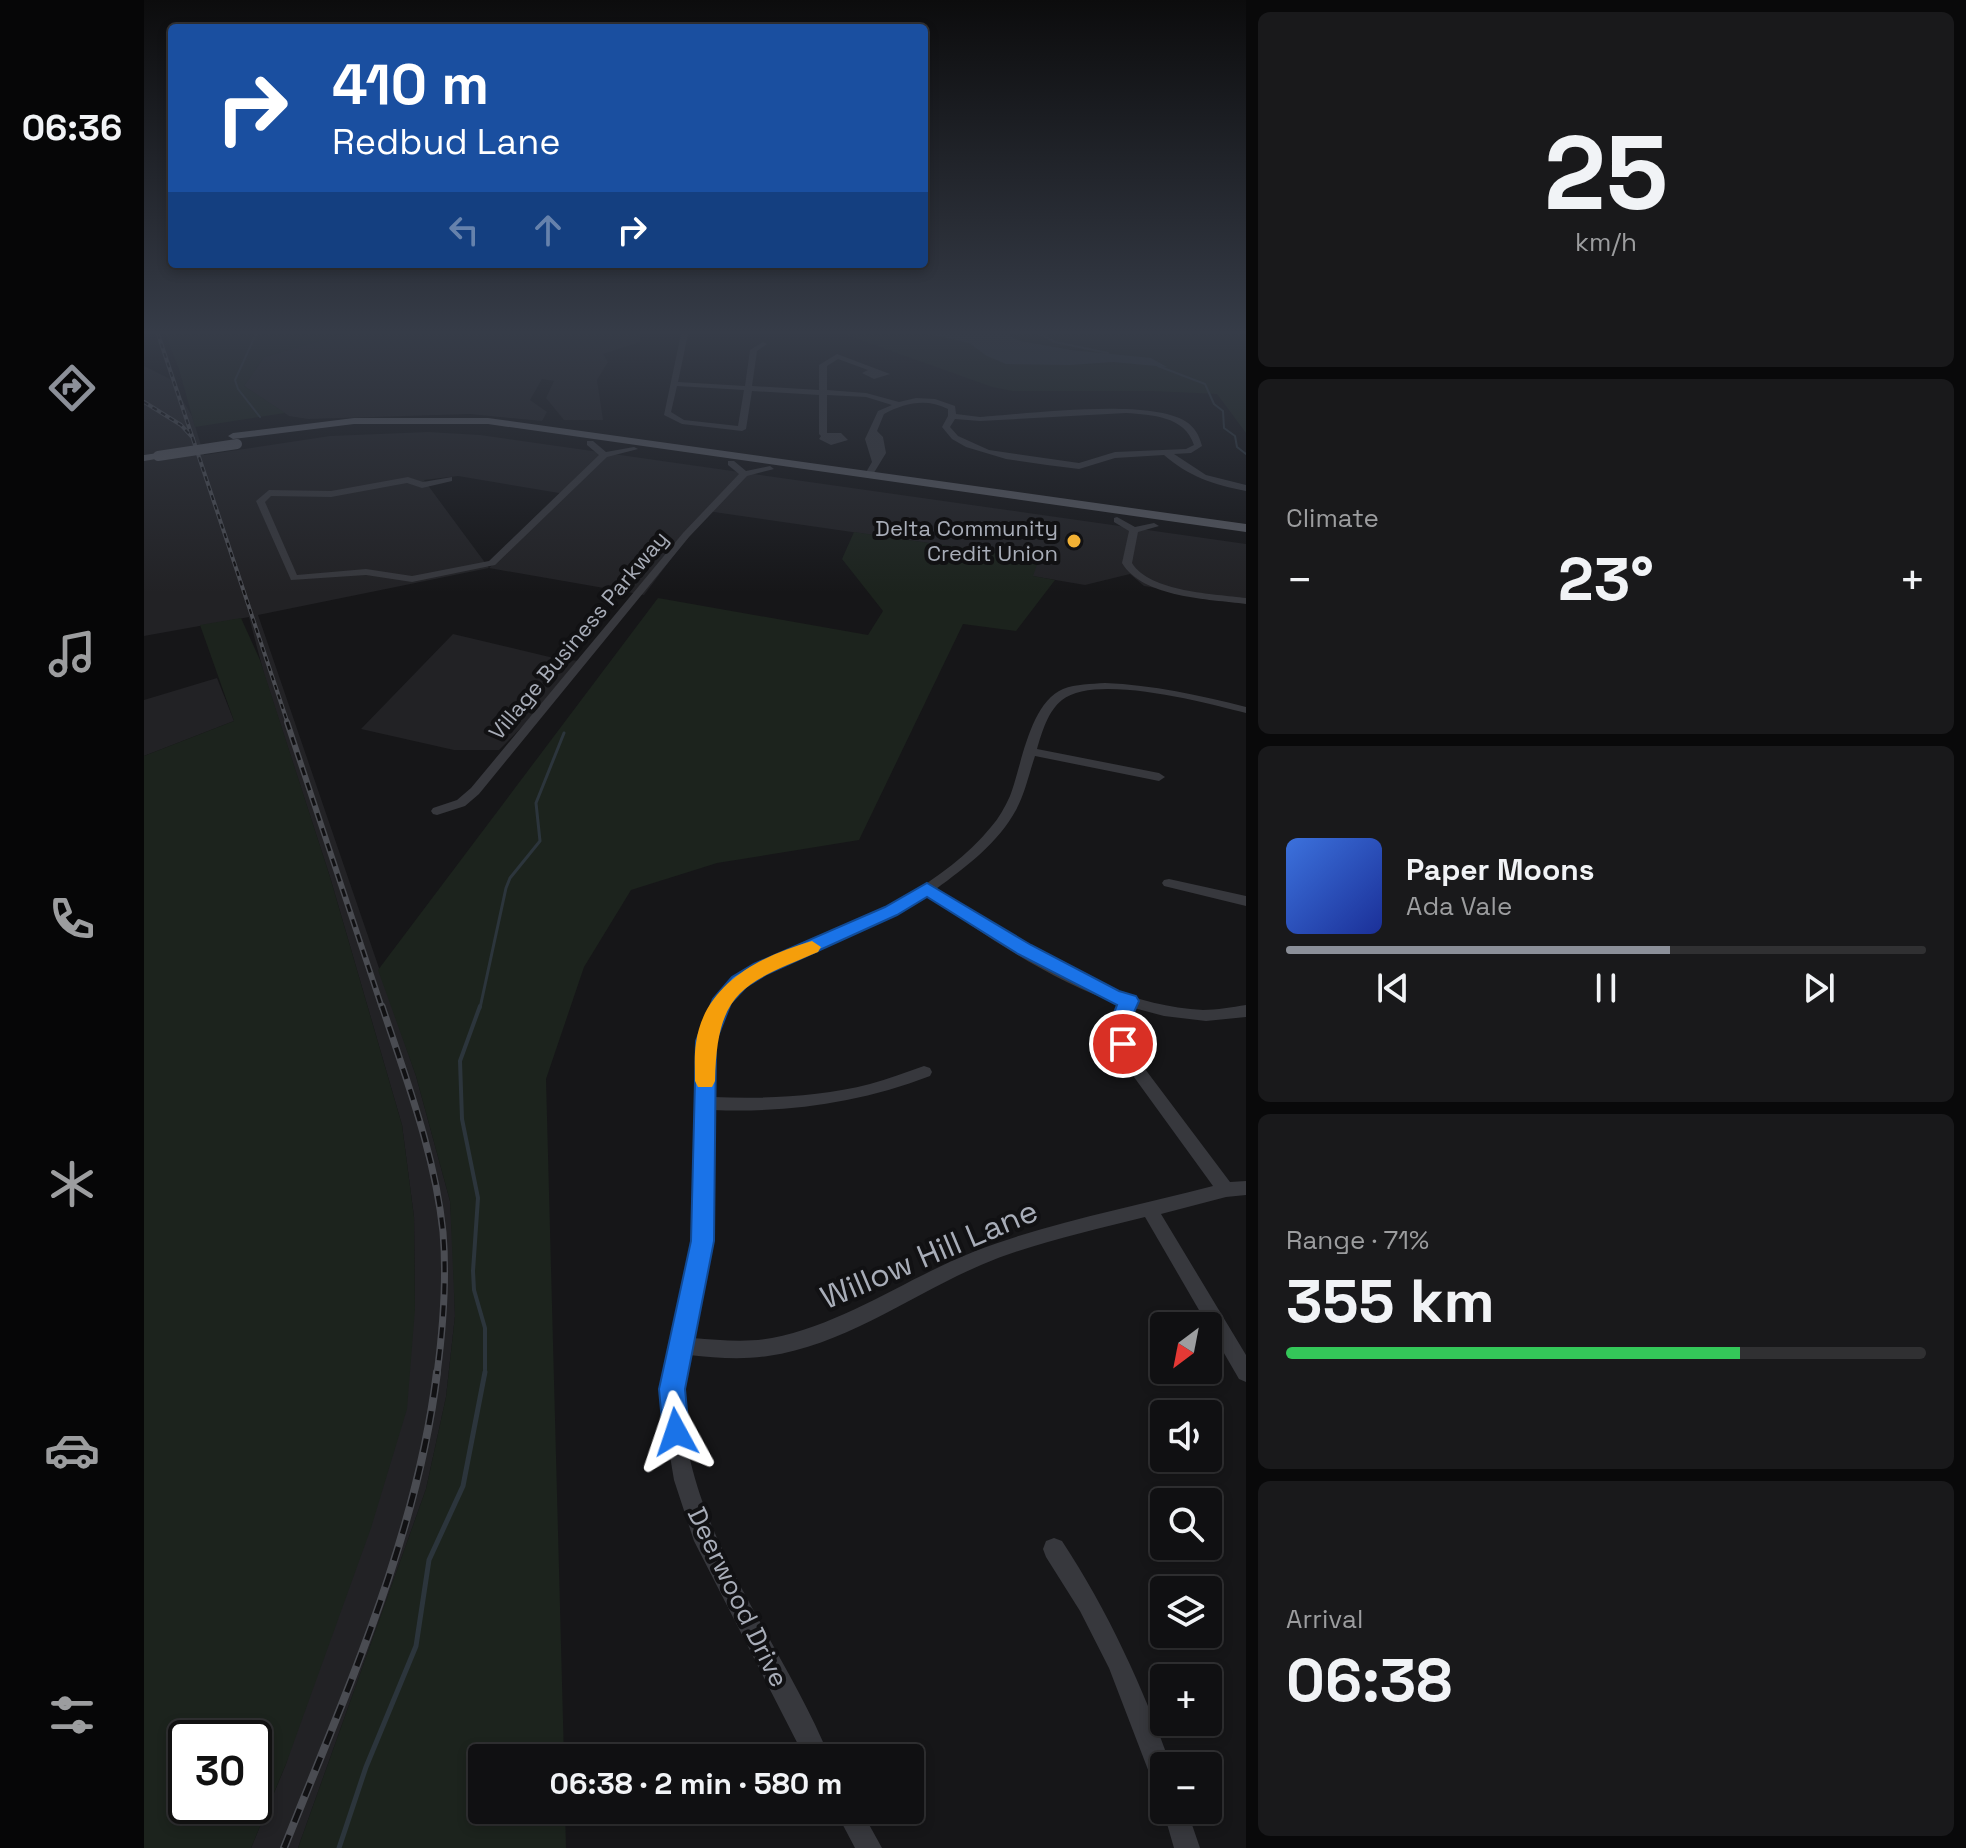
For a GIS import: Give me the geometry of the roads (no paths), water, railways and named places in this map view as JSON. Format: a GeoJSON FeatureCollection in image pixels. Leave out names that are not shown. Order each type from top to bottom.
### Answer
{"type":"FeatureCollection","features":[{"type":"Feature","properties":{"kind":"main road"},"geometry":{"type":"LineString","coordinates":[[144,458],[152,451],[354,421],[488,421],[832,469],[860,470],[874,466],[987,491],[1246,528]]}},
{"type":"Feature","properties":{"kind":"main road"},"geometry":{"type":"LineString","coordinates":[[235,440],[334,431],[425,427],[483,429],[1246,540]]}},
{"type":"Feature","properties":{"kind":"street"},"geometry":{"type":"LineString","coordinates":[[686,420],[742,429],[743,420]]}},
{"type":"Feature","properties":{"kind":"street"},"geometry":{"type":"LineString","coordinates":[[823,420],[823,434],[826,435]]}},
{"type":"Feature","properties":{"kind":"street"},"geometry":{"type":"LineString","coordinates":[[874,466],[869,439],[876,420]]}},
{"type":"Feature","properties":{"kind":"street"},"geometry":{"type":"LineString","coordinates":[[950,420],[946,427],[956,439],[981,450],[1093,465],[1117,454],[1195,449],[1198,443],[1196,434],[1175,420]]}},
{"type":"Feature","properties":{"kind":"street"},"geometry":{"type":"LineString","coordinates":[[873,432],[879,437],[882,448],[877,452],[874,466]]}},
{"type":"Feature","properties":{"kind":"street"},"geometry":{"type":"LineString","coordinates":[[590,443],[604,455]]}},
{"type":"Feature","properties":{"kind":"street"},"geometry":{"type":"LineString","coordinates":[[449,479],[422,485],[408,480],[331,494],[280,492],[264,495],[260,501],[289,574],[304,579],[366,572],[412,579],[492,563],[604,455],[634,449]]}},
{"type":"Feature","properties":{"kind":"street"},"geometry":{"type":"LineString","coordinates":[[1166,452],[1183,469],[1201,479],[1246,488]]}},
{"type":"Feature","properties":{"kind":"street"},"geometry":{"type":"LineString","coordinates":[[731,463],[744,474],[770,469]]}},
{"type":"Feature","properties":{"kind":"street","name":"Village Business Parkway"},"geometry":{"type":"LineString","coordinates":[[437,811],[461,803],[475,791],[686,535],[744,474]]}},
{"type":"Feature","properties":{"kind":"street"},"geometry":{"type":"LineString","coordinates":[[1117,520],[1134,530],[1154,526]]}},
{"type":"Feature","properties":{"kind":"street"},"geometry":{"type":"LineString","coordinates":[[1134,530],[1127,563],[1135,575],[1168,588],[1246,601]]}},
{"type":"Feature","properties":{"kind":"street","name":"Deerwood Drive"},"geometry":{"type":"LineString","coordinates":[[811,1744],[702,1533],[684,1480],[672,1389],[703,1241],[702,1140],[706,1041],[711,1022],[722,999],[739,982],[760,969],[891,911],[973,855],[993,833],[1016,796],[1044,711],[1054,699],[1076,688],[1093,685],[1135,688],[1246,710]]}},
{"type":"Feature","properties":{"kind":"street"},"geometry":{"type":"LineString","coordinates":[[1032,752],[1159,777]]}},
{"type":"Feature","properties":{"kind":"street"},"geometry":{"type":"LineString","coordinates":[[1169,883],[1246,901]]}},
{"type":"Feature","properties":{"kind":"street"},"geometry":{"type":"LineString","coordinates":[[927,889],[1024,950],[1112,997],[1175,1013],[1204,1015],[1246,1011]]}},
{"type":"Feature","properties":{"kind":"street"},"geometry":{"type":"LineString","coordinates":[[1129,1001],[1121,1019],[1120,1037],[1126,1055],[1226,1190]]}},
{"type":"Feature","properties":{"kind":"street"},"geometry":{"type":"LineString","coordinates":[[705,1103],[759,1106],[853,1096],[887,1088],[924,1072]]}},
{"type":"Feature","properties":{"kind":"street","name":"Willow Hill Lane"},"geometry":{"type":"LineString","coordinates":[[682,1346],[712,1351],[753,1350],[803,1341],[860,1318],[977,1259],[1062,1229],[1246,1188]]}},
{"type":"Feature","properties":{"kind":"street"},"geometry":{"type":"LineString","coordinates":[[1150,1210],[1246,1373]]}},
{"type":"Feature","properties":{"kind":"street"},"geometry":{"type":"LineString","coordinates":[[1054,1549],[1084,1591],[1110,1644],[1153,1752]]}},
{"type":"Feature","properties":{"kind":"street"},"geometry":{"type":"LineString","coordinates":[[855,1824],[869,1848]]}},
{"type":"Feature","properties":{"kind":"street"},"geometry":{"type":"LineString","coordinates":[[1179,1824],[1187,1848]]}},
{"type":"Feature","properties":{"kind":"waterway"},"geometry":{"type":"LineString","coordinates":[[1224,420],[1224,428],[1235,436],[1237,447],[1246,454]]}},
{"type":"Feature","properties":{"kind":"waterway"},"geometry":{"type":"LineString","coordinates":[[480,1008],[506,888],[510,878],[540,841],[536,803],[564,733]]}},
{"type":"Feature","properties":{"kind":"waterway"},"geometry":{"type":"LineString","coordinates":[[480,1006],[460,1061],[462,1119],[478,1198],[473,1271],[474,1290],[485,1328],[485,1372]]}},
{"type":"Feature","properties":{"kind":"waterway"},"geometry":{"type":"LineString","coordinates":[[339,1848],[366,1767],[416,1646],[429,1560],[463,1486],[485,1372]]}},
{"type":"Feature","properties":{"kind":"railway"},"geometry":{"type":"LineString","coordinates":[[173,420],[192,437]]}},
{"type":"Feature","properties":{"kind":"railway"},"geometry":{"type":"LineString","coordinates":[[187,420],[192,437]]}},
{"type":"Feature","properties":{"kind":"railway"},"geometry":{"type":"LineString","coordinates":[[192,437],[288,724]]}},
{"type":"Feature","properties":{"kind":"railway"},"geometry":{"type":"LineString","coordinates":[[287,722],[382,1008]]}},
{"type":"Feature","properties":{"kind":"railway"},"geometry":{"type":"LineString","coordinates":[[382,1006],[418,1117],[439,1203],[444,1285],[437,1374]]}},
{"type":"Feature","properties":{"kind":"railway"},"geometry":{"type":"LineString","coordinates":[[284,1848],[354,1673],[396,1555],[427,1434],[437,1372]]}},
{"type":"Feature","properties":{"kind":"place","name":"Delta Community Credit Union"},"geometry":{"type":"Point","coordinates":[1074,541]}}]}
